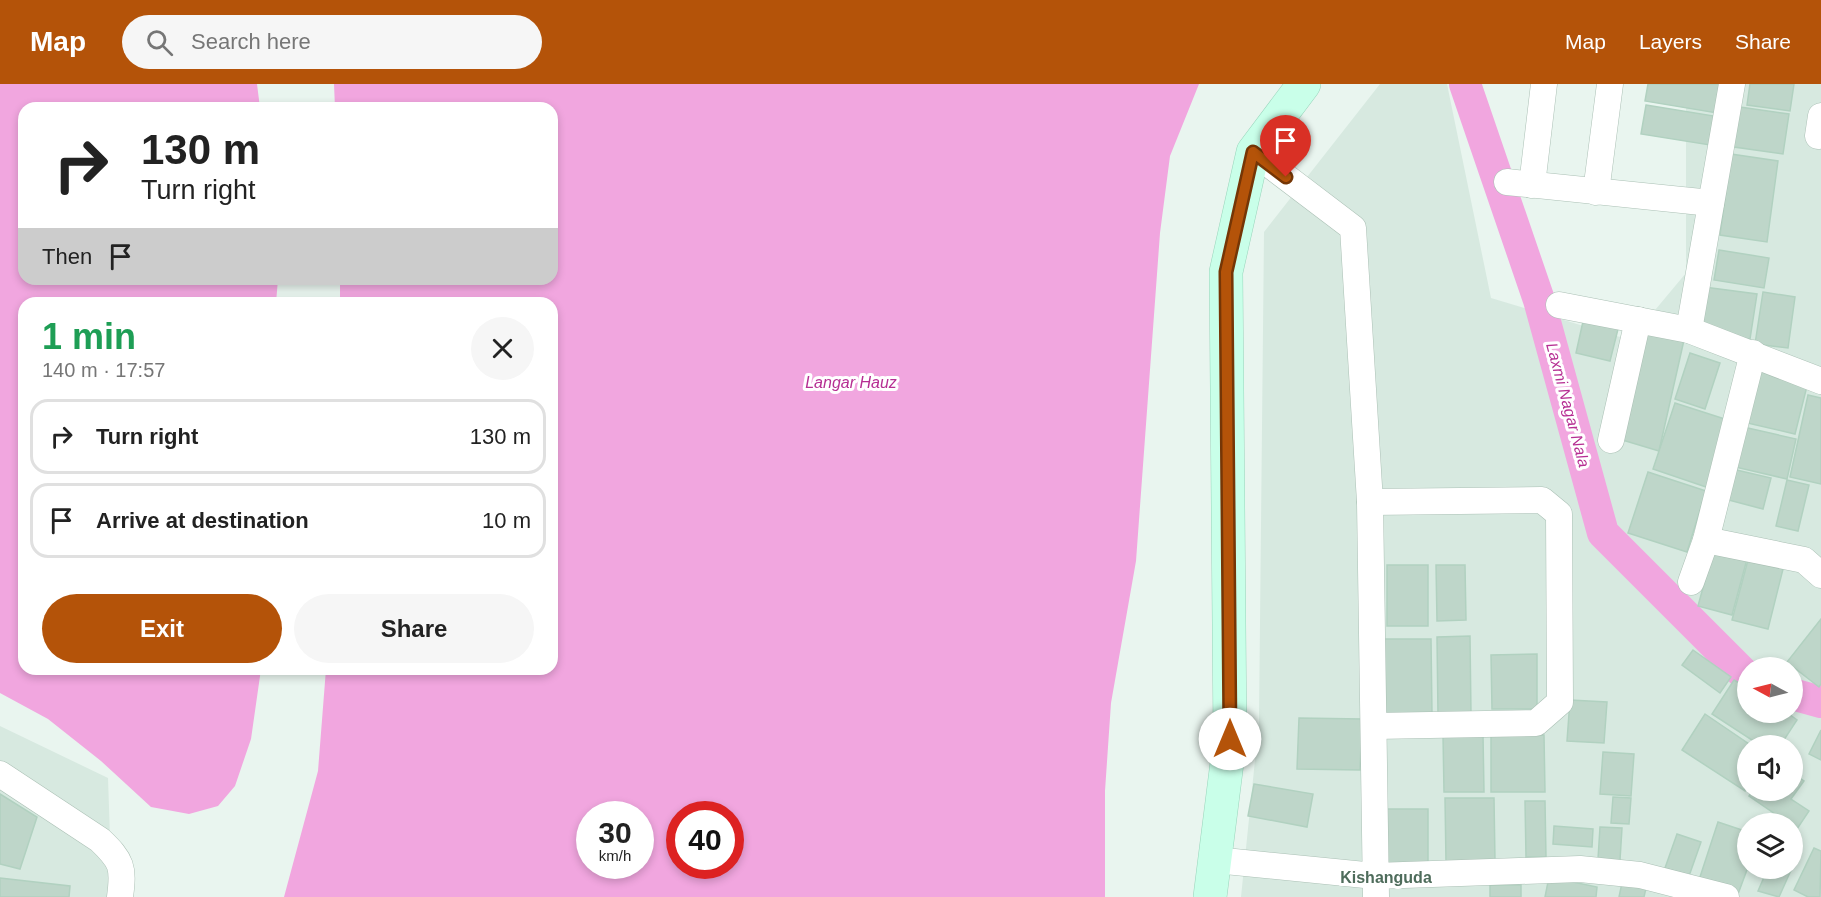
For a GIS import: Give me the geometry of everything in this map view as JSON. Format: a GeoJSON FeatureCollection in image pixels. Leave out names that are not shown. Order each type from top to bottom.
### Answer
{"type":"FeatureCollection","features":[{"type":"Feature","properties":{"kind":"street"},"geometry":{"type":"LineString","coordinates":[[1210,897],[1230,739],[1226,272],[1253,152],[1304,84]]}},
{"type":"Feature","properties":{"kind":"street"},"geometry":{"type":"LineString","coordinates":[[1544,84],[1520,184],[1711,204]]}},
{"type":"Feature","properties":{"kind":"street"},"geometry":{"type":"LineString","coordinates":[[1596,192],[1610,84]]}},
{"type":"Feature","properties":{"kind":"street"},"geometry":{"type":"LineString","coordinates":[[1689,330],[1732,84]]}},
{"type":"Feature","properties":{"kind":"street"},"geometry":{"type":"LineString","coordinates":[[1253,152],[1353,228],[1370,502],[1376,726],[1376,886]]}},
{"type":"Feature","properties":{"kind":"street"},"geometry":{"type":"LineString","coordinates":[[1560,305],[1689,330],[1821,381]]}},
{"type":"Feature","properties":{"kind":"street"},"geometry":{"type":"LineString","coordinates":[[1611,440],[1638,320]]}},
{"type":"Feature","properties":{"kind":"street"},"geometry":{"type":"LineString","coordinates":[[1691,582],[1706,540],[1753,353]]}},
{"type":"Feature","properties":{"kind":"street"},"geometry":{"type":"LineString","coordinates":[[1370,502],[1542,500],[1559,514],[1560,702],[1536,723],[1376,726]]}},
{"type":"Feature","properties":{"kind":"street"},"geometry":{"type":"LineString","coordinates":[[1706,540],[1804,560],[1821,575]]}},
{"type":"Feature","properties":{"kind":"street"},"geometry":{"type":"LineString","coordinates":[[0,774],[100,840],[113,852],[123,872],[120,897]]}},
{"type":"Feature","properties":{"kind":"street"},"geometry":{"type":"LineString","coordinates":[[1215,860],[1376,886],[1580,869],[1640,875],[1726,897]]}},
{"type":"Feature","properties":{"kind":"shaded area"},"geometry":{"type":"Polygon","coordinates":[[[1380,84],[1447,84],[1491,298],[1630,340],[1686,273],[1686,84],[1821,84],[1821,897],[1241,897],[1259,721],[1264,232],[1380,84]]]}},
{"type":"Feature","properties":{"kind":"shaded area"},"geometry":{"type":"Polygon","coordinates":[[[0,726],[108,778],[112,897],[0,897],[0,726]]]}},
{"type":"Feature","properties":{"kind":"water"},"geometry":{"type":"Polygon","coordinates":[[[0,84],[257,84],[259,102],[18,102],[18,285],[278,285],[276,297],[18,297],[18,675],[260,675],[251,739],[235,786],[218,806],[189,814],[151,807],[101,761],[48,719],[0,693],[0,84]]]}},
{"type":"Feature","properties":{"kind":"water","name":"Langar Hauz"},"geometry":{"type":"Polygon","coordinates":[[[334,84],[1199,84],[1170,156],[1160,233],[1136,561],[1111,703],[1105,791],[1105,897],[284,897],[318,771],[326,675],[558,675],[558,297],[340,297],[340,285],[558,285],[558,102],[335,102],[334,84]]]}},
{"type":"Feature","properties":{"kind":"building"},"geometry":{"type":"Polygon","coordinates":[[[1648,84],[1722,84],[1717,113],[1645,101],[1648,84]]]}},
{"type":"Feature","properties":{"kind":"building"},"geometry":{"type":"Polygon","coordinates":[[[1750,84],[1794,84],[1790,111],[1747,105],[1750,84]]]}},
{"type":"Feature","properties":{"kind":"building"},"geometry":{"type":"Polygon","coordinates":[[[1646,105],[1714,116],[1710,145],[1641,134],[1646,105]]]}},
{"type":"Feature","properties":{"kind":"building"},"geometry":{"type":"Polygon","coordinates":[[[1733,106],[1789,114],[1783,154],[1727,146],[1733,106]]]}},
{"type":"Feature","properties":{"kind":"building"},"geometry":{"type":"Polygon","coordinates":[[[1731,154],[1778,161],[1767,242],[1720,235],[1731,154]]]}},
{"type":"Feature","properties":{"kind":"building"},"geometry":{"type":"Polygon","coordinates":[[[1719,250],[1769,258],[1764,288],[1714,280],[1719,250]]]}},
{"type":"Feature","properties":{"kind":"building"},"geometry":{"type":"Polygon","coordinates":[[[1704,287],[1757,294],[1750,339],[1698,331],[1704,287]]]}},
{"type":"Feature","properties":{"kind":"building"},"geometry":{"type":"Polygon","coordinates":[[[1763,292],[1795,297],[1788,348],[1755,344],[1763,292]]]}},
{"type":"Feature","properties":{"kind":"building"},"geometry":{"type":"Polygon","coordinates":[[[1584,317],[1619,325],[1610,361],[1576,353],[1584,317]]]}},
{"type":"Feature","properties":{"kind":"building"},"geometry":{"type":"Polygon","coordinates":[[[1646,332],[1684,340],[1659,451],[1619,439],[1646,332]]]}},
{"type":"Feature","properties":{"kind":"building"},"geometry":{"type":"Polygon","coordinates":[[[1690,353],[1720,363],[1705,409],[1675,399],[1690,353]]]}},
{"type":"Feature","properties":{"kind":"building"},"geometry":{"type":"Polygon","coordinates":[[[1756,369],[1808,382],[1795,434],[1743,422],[1756,369]]]}},
{"type":"Feature","properties":{"kind":"building"},"geometry":{"type":"Polygon","coordinates":[[[1808,395],[1821,398],[1821,484],[1790,477],[1808,395]]]}},
{"type":"Feature","properties":{"kind":"building"},"geometry":{"type":"Polygon","coordinates":[[[1675,403],[1731,421],[1709,488],[1653,469],[1675,403]]]}},
{"type":"Feature","properties":{"kind":"building"},"geometry":{"type":"Polygon","coordinates":[[[1739,426],[1796,439],[1787,479],[1731,466],[1739,426]]]}},
{"type":"Feature","properties":{"kind":"building"},"geometry":{"type":"Polygon","coordinates":[[[1728,468],[1771,478],[1763,509],[1721,498],[1728,468]]]}},
{"type":"Feature","properties":{"kind":"building"},"geometry":{"type":"Polygon","coordinates":[[[1648,472],[1706,491],[1687,552],[1628,533],[1648,472]]]}},
{"type":"Feature","properties":{"kind":"building"},"geometry":{"type":"Polygon","coordinates":[[[1787,480],[1809,485],[1798,531],[1776,526],[1787,480]]]}},
{"type":"Feature","properties":{"kind":"building"},"geometry":{"type":"Polygon","coordinates":[[[1713,551],[1747,559],[1732,615],[1698,606],[1713,551]]]}},
{"type":"Feature","properties":{"kind":"building"},"geometry":{"type":"Polygon","coordinates":[[[1748,560],[1783,569],[1768,629],[1732,620],[1748,560]]]}},
{"type":"Feature","properties":{"kind":"building"},"geometry":{"type":"Polygon","coordinates":[[[1387,565],[1428,565],[1428,626],[1387,626],[1387,565]]]}},
{"type":"Feature","properties":{"kind":"building"},"geometry":{"type":"Polygon","coordinates":[[[1436,565],[1465,565],[1466,620],[1437,621],[1436,565]]]}},
{"type":"Feature","properties":{"kind":"building"},"geometry":{"type":"Polygon","coordinates":[[[1821,619],[1821,684],[1819,687],[1803,674],[1803,657],[1791,657],[1821,619]]]}},
{"type":"Feature","properties":{"kind":"building"},"geometry":{"type":"Polygon","coordinates":[[[1470,636],[1471,715],[1438,715],[1437,637],[1470,636]]]}},
{"type":"Feature","properties":{"kind":"building"},"geometry":{"type":"Polygon","coordinates":[[[1384,639],[1431,639],[1432,714],[1384,715],[1384,639]]]}},
{"type":"Feature","properties":{"kind":"building"},"geometry":{"type":"Polygon","coordinates":[[[1693,650],[1731,677],[1720,693],[1682,665],[1693,650]]]}},
{"type":"Feature","properties":{"kind":"building"},"geometry":{"type":"Polygon","coordinates":[[[1537,654],[1537,709],[1492,709],[1491,655],[1537,654]]]}},
{"type":"Feature","properties":{"kind":"building"},"geometry":{"type":"Polygon","coordinates":[[[1734,680],[1737,682],[1737,723],[1795,723],[1787,735],[1744,735],[1712,714],[1734,680]]]}},
{"type":"Feature","properties":{"kind":"building"},"geometry":{"type":"Polygon","coordinates":[[[1570,700],[1607,702],[1604,743],[1567,741],[1570,700]]]}},
{"type":"Feature","properties":{"kind":"building"},"geometry":{"type":"Polygon","coordinates":[[[1705,714],[1737,736],[1737,786],[1682,750],[1705,714]]]}},
{"type":"Feature","properties":{"kind":"building"},"geometry":{"type":"Polygon","coordinates":[[[1299,718],[1362,719],[1360,770],[1297,769],[1299,718]]]}},
{"type":"Feature","properties":{"kind":"building"},"geometry":{"type":"Polygon","coordinates":[[[1821,730],[1821,760],[1809,754],[1821,730]]]}},
{"type":"Feature","properties":{"kind":"building"},"geometry":{"type":"Polygon","coordinates":[[[1443,735],[1483,735],[1484,792],[1444,792],[1443,735]]]}},
{"type":"Feature","properties":{"kind":"building"},"geometry":{"type":"Polygon","coordinates":[[[1544,735],[1545,792],[1491,792],[1491,736],[1544,735]]]}},
{"type":"Feature","properties":{"kind":"building"},"geometry":{"type":"Polygon","coordinates":[[[1603,752],[1634,754],[1631,796],[1600,794],[1603,752]]]}},
{"type":"Feature","properties":{"kind":"building"},"geometry":{"type":"Polygon","coordinates":[[[1254,784],[1313,794],[1307,827],[1248,816],[1254,784]]]}},
{"type":"Feature","properties":{"kind":"building"},"geometry":{"type":"Polygon","coordinates":[[[0,794],[37,817],[20,869],[0,864],[0,794]]]}},
{"type":"Feature","properties":{"kind":"building"},"geometry":{"type":"Polygon","coordinates":[[[1613,797],[1631,798],[1629,824],[1611,823],[1613,797]]]}},
{"type":"Feature","properties":{"kind":"building"},"geometry":{"type":"Polygon","coordinates":[[[1445,798],[1494,798],[1495,861],[1446,862],[1445,798]]]}},
{"type":"Feature","properties":{"kind":"building"},"geometry":{"type":"Polygon","coordinates":[[[1525,801],[1545,801],[1546,857],[1526,857],[1525,801]]]}},
{"type":"Feature","properties":{"kind":"building"},"geometry":{"type":"Polygon","coordinates":[[[1756,801],[1794,801],[1809,811],[1803,820],[1803,813],[1774,813],[1756,801]]]}},
{"type":"Feature","properties":{"kind":"building"},"geometry":{"type":"Polygon","coordinates":[[[1386,809],[1428,809],[1428,863],[1386,864],[1386,809]]]}},
{"type":"Feature","properties":{"kind":"building"},"geometry":{"type":"Polygon","coordinates":[[[1718,822],[1737,828],[1737,879],[1744,879],[1738,894],[1699,880],[1718,822]]]}},
{"type":"Feature","properties":{"kind":"building"},"geometry":{"type":"Polygon","coordinates":[[[1554,826],[1593,829],[1592,847],[1553,844],[1554,826]]]}},
{"type":"Feature","properties":{"kind":"building"},"geometry":{"type":"Polygon","coordinates":[[[1600,827],[1622,828],[1620,860],[1598,859],[1600,827]]]}},
{"type":"Feature","properties":{"kind":"building"},"geometry":{"type":"Polygon","coordinates":[[[1677,834],[1701,842],[1689,876],[1665,868],[1677,834]]]}},
{"type":"Feature","properties":{"kind":"building"},"geometry":{"type":"Polygon","coordinates":[[[1814,848],[1821,851],[1820,897],[1808,897],[1794,890],[1799,879],[1803,879],[1803,871],[1814,848]]]}},
{"type":"Feature","properties":{"kind":"building"},"geometry":{"type":"Polygon","coordinates":[[[1549,877],[1597,887],[1596,897],[1545,897],[1549,877]]]}},
{"type":"Feature","properties":{"kind":"building"},"geometry":{"type":"Polygon","coordinates":[[[0,878],[70,886],[69,897],[0,897],[0,878]]]}},
{"type":"Feature","properties":{"kind":"building"},"geometry":{"type":"Polygon","coordinates":[[[1763,879],[1787,879],[1779,897],[1758,891],[1763,879]]]}},
{"type":"Feature","properties":{"kind":"building"},"geometry":{"type":"Polygon","coordinates":[[[1622,883],[1646,888],[1644,897],[1619,897],[1622,883]]]}},
{"type":"Feature","properties":{"kind":"building"},"geometry":{"type":"Polygon","coordinates":[[[1490,885],[1521,885],[1521,897],[1490,897],[1490,885]]]}},
{"type":"Feature","properties":{"kind":"waterway","name":"Laxmi Nagar Nala"},"geometry":{"type":"LineString","coordinates":[[1465,84],[1539,300],[1603,533],[1737,667]]}},
{"type":"Feature","properties":{"kind":"waterway","name":"Laxmi Nagar Nala"},"geometry":{"type":"LineString","coordinates":[[1803,697],[1821,702]]}},
{"type":"Feature","properties":{"kind":"district","name":"Kishanguda"},"geometry":{"type":"Point","coordinates":[1386,877]}},
{"type":"Feature","properties":{"kind":"route"},"geometry":{"type":"LineString","coordinates":[[1230,739],[1226,272],[1253,152],[1286,177]]}}]}
